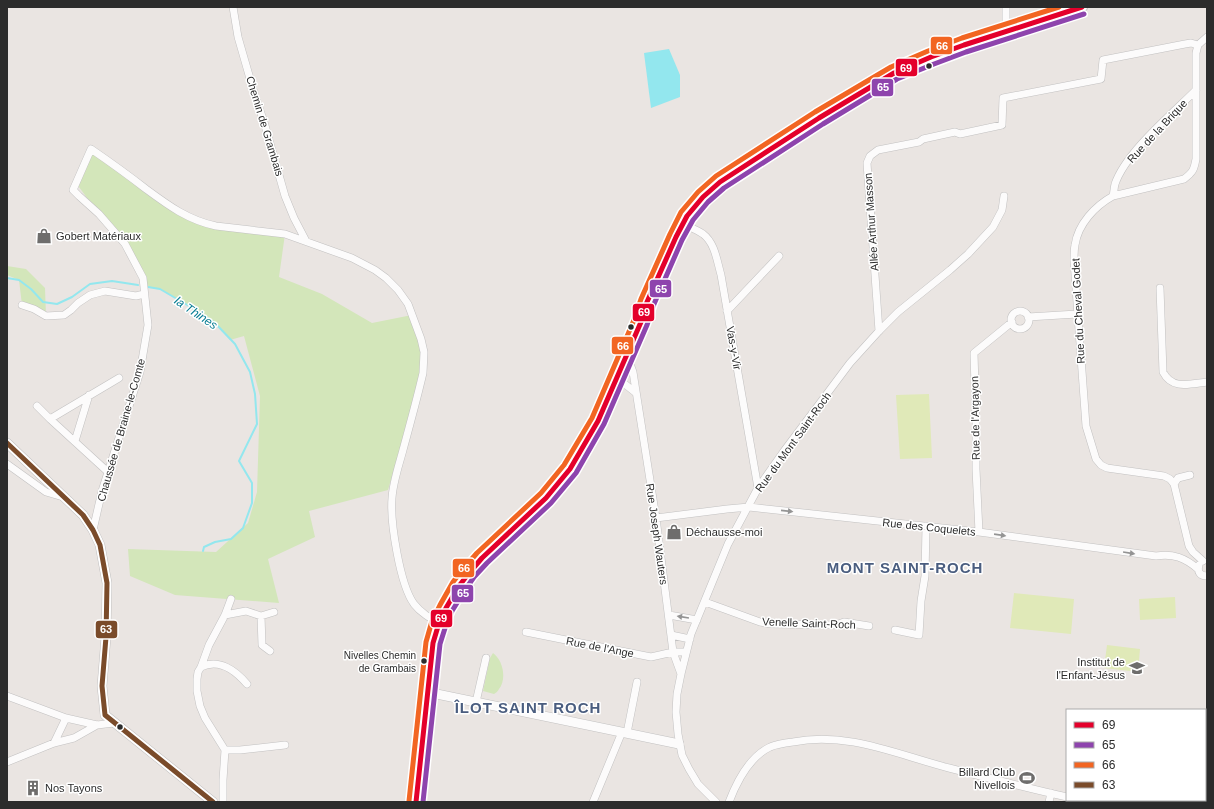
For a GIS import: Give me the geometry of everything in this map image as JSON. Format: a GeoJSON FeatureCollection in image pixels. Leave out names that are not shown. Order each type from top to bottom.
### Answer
{"type":"FeatureCollection","features":[{"type":"Feature","properties":{"kind":"main road"},"geometry":{"type":"LineString","coordinates":[[416,802],[427,692],[433,643],[437,627],[459,586],[469,573],[488,552],[546,498],[570,469],[589,437],[594,420],[613,382],[636,322],[647,302],[683,224],[703,197],[720,182],[819,118],[862,91],[904,68],[1006,31],[1082,7]]}},
{"type":"Feature","properties":{"kind":"street","name":"Chemin de Grambais"},"geometry":{"type":"LineString","coordinates":[[233,7],[238,37],[285,196],[306,241]]}},
{"type":"Feature","properties":{"kind":"street"},"geometry":{"type":"LineString","coordinates":[[1006,7],[1006,31]]}},
{"type":"Feature","properties":{"kind":"street"},"geometry":{"type":"LineString","coordinates":[[1198,44],[1207,37]]}},
{"type":"Feature","properties":{"kind":"street","name":"Allée Arthur Masson"},"geometry":{"type":"LineString","coordinates":[[879,331],[867,163],[870,156],[878,150],[919,142],[923,139],[955,132],[960,134],[1002,125],[1003,98],[1101,79],[1103,60],[1185,44],[1198,44]]}},
{"type":"Feature","properties":{"kind":"street","name":"Rue du Cheval Godet"},"geometry":{"type":"LineString","coordinates":[[1174,484],[1170,479],[1164,476],[1107,468],[1101,465],[1096,459],[1086,426],[1074,261],[1075,244],[1085,221],[1096,207],[1113,196],[1184,179],[1195,169],[1196,53],[1198,44]]}},
{"type":"Feature","properties":{"kind":"street","name":"Rue de la Brique"},"geometry":{"type":"LineString","coordinates":[[1113,196],[1115,184],[1130,158],[1196,90]]}},
{"type":"Feature","properties":{"kind":"street","name":"Chaussée de Braine-le-Comte"},"geometry":{"type":"LineString","coordinates":[[93,530],[108,472],[140,372],[148,324],[143,278],[125,244],[99,214],[73,190],[91,149],[173,209],[189,218],[216,226],[285,234],[306,241]]}},
{"type":"Feature","properties":{"kind":"street","name":"Rue du Mont Saint-Roch"},"geometry":{"type":"LineString","coordinates":[[716,802],[698,784],[682,755],[679,744],[676,712],[680,677],[690,639],[728,544],[758,488],[850,364],[898,312],[968,254],[993,227],[1002,210],[1004,196]]}},
{"type":"Feature","properties":{"kind":"street","name":"Vas-y-Vir"},"geometry":{"type":"LineString","coordinates":[[683,224],[702,233],[710,240],[715,253],[727,311],[758,488]]}},
{"type":"Feature","properties":{"kind":"street"},"geometry":{"type":"LineString","coordinates":[[306,241],[352,258],[375,270],[386,278],[398,290],[408,304],[421,339],[424,352],[424,373],[392,498],[393,528],[402,576],[407,592],[415,605],[437,627]]}},
{"type":"Feature","properties":{"kind":"street"},"geometry":{"type":"LineString","coordinates":[[727,311],[779,256]]}},
{"type":"Feature","properties":{"kind":"street"},"geometry":{"type":"LineString","coordinates":[[1160,288],[1163,372],[1167,379],[1174,384],[1180,385],[1207,382]]}},
{"type":"Feature","properties":{"kind":"street"},"geometry":{"type":"LineString","coordinates":[[22,306],[34,309],[46,316],[64,315],[90,295],[105,291],[136,296],[144,294]]}},
{"type":"Feature","properties":{"kind":"street"},"geometry":{"type":"LineString","coordinates":[[1019,311],[1025,313],[1028,318],[1027,324],[1022,328],[1015,327],[1012,322],[1013,315],[1019,311]]}},
{"type":"Feature","properties":{"kind":"street"},"geometry":{"type":"LineString","coordinates":[[1028,318],[1077,314]]}},
{"type":"Feature","properties":{"kind":"street","name":"Rue de l'Argayon"},"geometry":{"type":"LineString","coordinates":[[979,532],[976,469],[974,353],[1012,322]]}},
{"type":"Feature","properties":{"kind":"street","name":"Rue Joseph Wauters"},"geometry":{"type":"LineString","coordinates":[[623,358],[630,364],[636,393],[656,518],[673,652],[680,677]]}},
{"type":"Feature","properties":{"kind":"street"},"geometry":{"type":"LineString","coordinates":[[50,419],[119,378]]}},
{"type":"Feature","properties":{"kind":"street"},"geometry":{"type":"LineString","coordinates":[[613,382],[626,385],[636,393]]}},
{"type":"Feature","properties":{"kind":"street"},"geometry":{"type":"LineString","coordinates":[[75,441],[90,396]]}},
{"type":"Feature","properties":{"kind":"street"},"geometry":{"type":"LineString","coordinates":[[37,406],[108,472]]}},
{"type":"Feature","properties":{"kind":"street"},"geometry":{"type":"LineString","coordinates":[[7,443],[83,515],[93,530],[100,546],[107,583],[106,636],[102,686],[105,715],[213,802]]}},
{"type":"Feature","properties":{"kind":"street"},"geometry":{"type":"LineString","coordinates":[[7,464],[46,492],[66,498]]}},
{"type":"Feature","properties":{"kind":"street"},"geometry":{"type":"LineString","coordinates":[[1190,475],[1178,478],[1174,484],[1188,546],[1205,561],[1199,564],[1198,569]]}},
{"type":"Feature","properties":{"kind":"street","name":"Rue des Coquelets"},"geometry":{"type":"LineString","coordinates":[[656,518],[748,507],[979,532],[1156,556],[1171,555],[1187,560],[1198,569],[1201,575],[1207,576]]}},
{"type":"Feature","properties":{"kind":"street"},"geometry":{"type":"LineString","coordinates":[[895,630],[919,635],[921,601],[925,576],[926,526]]}},
{"type":"Feature","properties":{"kind":"street"},"geometry":{"type":"LineString","coordinates":[[1187,560],[1184,553],[1188,546]]}},
{"type":"Feature","properties":{"kind":"street"},"geometry":{"type":"LineString","coordinates":[[223,802],[225,750],[205,718],[200,706],[197,691],[197,679],[198,672],[209,645],[225,615],[231,599]]}},
{"type":"Feature","properties":{"kind":"street","name":"Venelle Saint-Roch"},"geometry":{"type":"LineString","coordinates":[[705,602],[754,620],[771,624],[836,625],[844,622],[869,626]]}},
{"type":"Feature","properties":{"kind":"street"},"geometry":{"type":"LineString","coordinates":[[225,615],[246,611],[261,616],[274,612]]}},
{"type":"Feature","properties":{"kind":"street"},"geometry":{"type":"LineString","coordinates":[[669,615],[697,620]]}},
{"type":"Feature","properties":{"kind":"street"},"geometry":{"type":"LineString","coordinates":[[261,616],[262,645],[270,651]]}},
{"type":"Feature","properties":{"kind":"street","name":"Rue de l'Ange"},"geometry":{"type":"LineString","coordinates":[[526,632],[651,657],[673,652],[686,652]]}},
{"type":"Feature","properties":{"kind":"street"},"geometry":{"type":"LineString","coordinates":[[671,635],[690,639]]}},
{"type":"Feature","properties":{"kind":"street"},"geometry":{"type":"LineString","coordinates":[[476,702],[486,658]]}},
{"type":"Feature","properties":{"kind":"street"},"geometry":{"type":"LineString","coordinates":[[201,667],[208,664],[224,666],[236,672],[246,684]]}},
{"type":"Feature","properties":{"kind":"street"},"geometry":{"type":"LineString","coordinates":[[593,802],[624,733],[637,682]]}},
{"type":"Feature","properties":{"kind":"street"},"geometry":{"type":"LineString","coordinates":[[427,692],[679,744]]}},
{"type":"Feature","properties":{"kind":"street"},"geometry":{"type":"LineString","coordinates":[[7,696],[66,718],[98,725],[114,723]]}},
{"type":"Feature","properties":{"kind":"street"},"geometry":{"type":"LineString","coordinates":[[54,743],[66,718]]}},
{"type":"Feature","properties":{"kind":"street"},"geometry":{"type":"LineString","coordinates":[[7,762],[54,743],[74,738],[98,725]]}},
{"type":"Feature","properties":{"kind":"street"},"geometry":{"type":"LineString","coordinates":[[730,802],[749,763],[760,753],[783,743],[816,739],[868,744],[947,767],[1066,797]]}},
{"type":"Feature","properties":{"kind":"street"},"geometry":{"type":"LineString","coordinates":[[225,750],[240,750],[285,745]]}},
{"type":"Feature","properties":{"kind":"street"},"geometry":{"type":"LineString","coordinates":[[1049,802],[1051,793]]}},
{"type":"Feature","properties":{"kind":"green space"},"geometry":{"type":"Polygon","coordinates":[[[91,149],[173,209],[206,224],[285,234],[279,277],[322,294],[372,323],[412,315],[424,366],[388,490],[309,511],[315,537],[268,559],[279,603],[175,595],[130,576],[128,549],[216,552],[248,523],[257,492],[260,396],[244,336],[230,340],[214,322],[160,289],[148,287],[125,244],[99,214],[76,183],[91,149]]]}},
{"type":"Feature","properties":{"kind":"green space"},"geometry":{"type":"Polygon","coordinates":[[[7,266],[26,269],[45,288],[46,316],[22,305],[19,280],[7,275],[7,266]]]}},
{"type":"Feature","properties":{"kind":"green space"},"geometry":{"type":"Polygon","coordinates":[[[929,394],[932,458],[900,459],[896,395],[929,394]]]}},
{"type":"Feature","properties":{"kind":"green space"},"geometry":{"type":"Polygon","coordinates":[[[1014,593],[1074,599],[1071,634],[1010,628],[1014,593]]]}},
{"type":"Feature","properties":{"kind":"green space"},"geometry":{"type":"Polygon","coordinates":[[[1175,597],[1176,618],[1140,620],[1139,599],[1175,597]]]}},
{"type":"Feature","properties":{"kind":"green space"},"geometry":{"type":"Polygon","coordinates":[[[1107,645],[1140,649],[1138,672],[1104,668],[1107,645]]]}},
{"type":"Feature","properties":{"kind":"green space"},"geometry":{"type":"Polygon","coordinates":[[[493,653],[499,660],[503,670],[503,680],[498,691],[494,694],[483,691],[490,658],[493,653]]]}},
{"type":"Feature","properties":{"kind":"water"},"geometry":{"type":"Polygon","coordinates":[[[669,49],[680,75],[680,97],[651,108],[644,53],[669,49]]]}},
{"type":"Feature","properties":{"kind":"waterway","name":"la Thines"},"geometry":{"type":"LineString","coordinates":[[7,278],[19,280],[31,289],[43,302],[57,304],[72,297],[90,284],[112,281],[138,285]]}},
{"type":"Feature","properties":{"kind":"waterway","name":"la Thines"},"geometry":{"type":"LineString","coordinates":[[148,287],[160,289],[214,322],[235,344],[250,372],[255,394],[257,424],[239,461],[252,483],[252,503],[243,528],[231,539],[215,542],[204,547],[203,551]]}},
{"type":"Feature","properties":{"kind":"transit line","name":"66"},"geometry":{"type":"LineString","coordinates":[[409,801],[426,642],[432,621],[453,582],[463,569],[477,553],[541,493],[564,465],[592,418],[634,320],[641,299],[681,212],[698,192],[716,176],[815,112],[891,67],[962,38],[1059,7]]}},
{"type":"Feature","properties":{"kind":"transit line","name":"69"},"geometry":{"type":"LineString","coordinates":[[416,802],[433,643],[439,623],[459,586],[469,573],[482,558],[546,498],[570,469],[598,421],[641,322],[647,302],[687,216],[703,197],[720,182],[819,118],[894,73],[964,45],[1082,7]]}},
{"type":"Feature","properties":{"kind":"transit line","name":"65"},"geometry":{"type":"LineString","coordinates":[[423,802],[440,644],[452,611],[474,577],[551,503],[576,473],[604,424],[682,240],[693,220],[708,202],[724,188],[823,124],[897,79],[966,52],[1084,14]]}},
{"type":"Feature","properties":{"kind":"transit line","name":"63"},"geometry":{"type":"LineString","coordinates":[[7,443],[83,515],[93,530],[100,545],[107,583],[106,637],[102,686],[105,715],[213,802]]}},
{"type":"Feature","properties":{"kind":"place","name":"Gobert Matériaux"},"geometry":{"type":"Point","coordinates":[44,236]}},
{"type":"Feature","properties":{"kind":"place","name":"Déchausse-moi"},"geometry":{"type":"Point","coordinates":[674,532]}},
{"type":"Feature","properties":{"kind":"place","name":"Nivelles Chemin de Grambais"},"geometry":{"type":"Point","coordinates":[424,661]}},
{"type":"Feature","properties":{"kind":"place","name":"Institut de l'Enfant-Jésus"},"geometry":{"type":"Point","coordinates":[1137,668]}},
{"type":"Feature","properties":{"kind":"place","name":"Billard Club Nivellois"},"geometry":{"type":"Point","coordinates":[1027,778]}},
{"type":"Feature","properties":{"kind":"place","name":"Nos Tayons"},"geometry":{"type":"Point","coordinates":[33,788]}},
{"type":"Feature","properties":{"kind":"district","name":"MONT SAINT-ROCH"},"geometry":{"type":"Point","coordinates":[905,568]}},
{"type":"Feature","properties":{"kind":"district","name":"ÎLOT SAINT ROCH"},"geometry":{"type":"Point","coordinates":[528,708]}}]}
